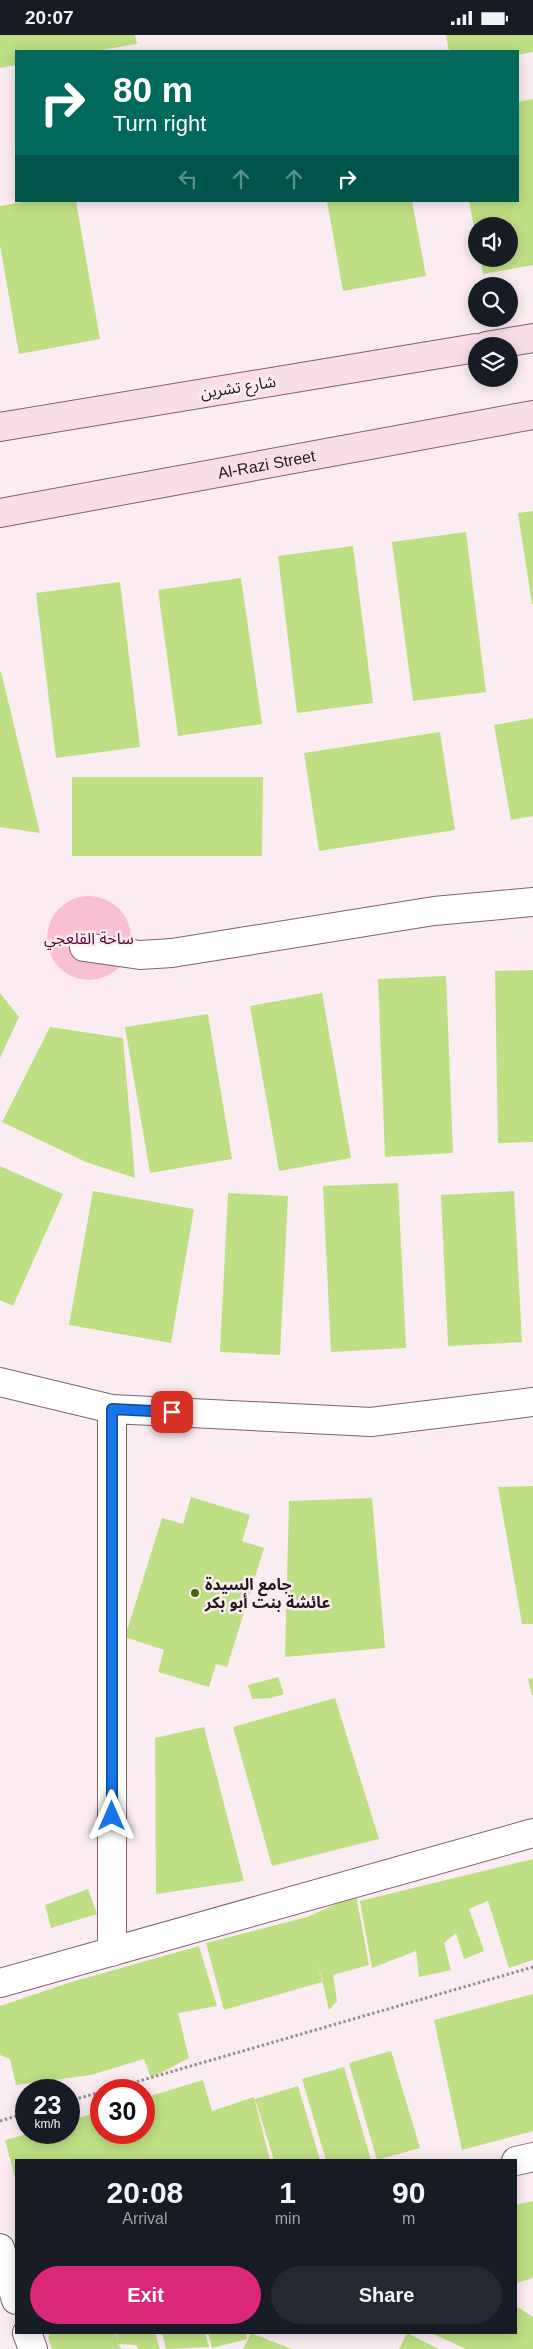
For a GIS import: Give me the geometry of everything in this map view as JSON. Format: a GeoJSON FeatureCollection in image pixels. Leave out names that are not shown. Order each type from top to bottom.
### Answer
{"type":"FeatureCollection","features":[{"type":"Feature","properties":{"kind":"main road"},"geometry":{"type":"LineString","coordinates":[[518,341],[533,338]]}},
{"type":"Feature","properties":{"kind":"main road","name":"شارع تشرين"},"geometry":{"type":"LineString","coordinates":[[0,427],[468,349]]}},
{"type":"Feature","properties":{"kind":"main road","name":"Al-Razi Street"},"geometry":{"type":"LineString","coordinates":[[0,513],[533,415]]}},
{"type":"Feature","properties":{"kind":"street"},"geometry":{"type":"LineString","coordinates":[[84,947],[140,955],[172,953],[434,911],[533,902]]}},
{"type":"Feature","properties":{"kind":"street"},"geometry":{"type":"LineString","coordinates":[[0,1382],[112,1409],[371,1422],[533,1402]]}},
{"type":"Feature","properties":{"kind":"street"},"geometry":{"type":"LineString","coordinates":[[112,1409],[112,1951]]}},
{"type":"Feature","properties":{"kind":"street"},"geometry":{"type":"LineString","coordinates":[[0,1983],[533,1833]]}},
{"type":"Feature","properties":{"kind":"street"},"geometry":{"type":"LineString","coordinates":[[517,2161],[533,2157]]}},
{"type":"Feature","properties":{"kind":"street"},"geometry":{"type":"LineString","coordinates":[[0,2248],[11,2285]]}},
{"type":"Feature","properties":{"kind":"street"},"geometry":{"type":"LineString","coordinates":[[27,2334],[33,2349]]}},
{"type":"Feature","properties":{"kind":"path"},"geometry":{"type":"LineString","coordinates":[[146,2079],[533,1967]]}},
{"type":"Feature","properties":{"kind":"path"},"geometry":{"type":"LineString","coordinates":[[0,2121],[15,2116]]}},
{"type":"Feature","properties":{"kind":"green space","name":"ساحة القلعجي"},"geometry":{"type":"Polygon","coordinates":[[[89,896],[105,899],[119,908],[128,922],[131,938],[128,954],[119,968],[105,977],[89,980],[73,977],[59,968],[50,954],[47,938],[50,922],[59,908],[73,899],[89,896]]]}},
{"type":"Feature","properties":{"kind":"building"},"geometry":{"type":"Polygon","coordinates":[[[0,35],[135,35],[137,44],[101,50],[15,50],[15,65],[0,68],[0,35]]]}},
{"type":"Feature","properties":{"kind":"building"},"geometry":{"type":"Polygon","coordinates":[[[446,35],[533,35],[533,52],[519,55],[519,50],[449,50],[446,35]]]}},
{"type":"Feature","properties":{"kind":"building"},"geometry":{"type":"Polygon","coordinates":[[[533,99],[533,265],[483,274],[482,267],[518,267],[518,217],[472,217],[469,202],[519,202],[519,102],[533,99]]]}},
{"type":"Feature","properties":{"kind":"building"},"geometry":{"type":"Polygon","coordinates":[[[22,202],[76,202],[100,339],[19,354],[0,245],[0,206],[22,202]]]}},
{"type":"Feature","properties":{"kind":"building"},"geometry":{"type":"Polygon","coordinates":[[[327,202],[412,202],[426,276],[343,291],[327,202]]]}},
{"type":"Feature","properties":{"kind":"building"},"geometry":{"type":"Polygon","coordinates":[[[533,511],[533,604],[532,604],[518,513],[533,511]]]}},
{"type":"Feature","properties":{"kind":"building"},"geometry":{"type":"Polygon","coordinates":[[[466,532],[486,692],[413,701],[392,542],[466,532]]]}},
{"type":"Feature","properties":{"kind":"building"},"geometry":{"type":"Polygon","coordinates":[[[353,546],[373,703],[297,713],[278,556],[353,546]]]}},
{"type":"Feature","properties":{"kind":"building"},"geometry":{"type":"Polygon","coordinates":[[[241,578],[262,724],[178,736],[158,590],[241,578]]]}},
{"type":"Feature","properties":{"kind":"building"},"geometry":{"type":"Polygon","coordinates":[[[120,582],[140,747],[56,758],[36,593],[120,582]]]}},
{"type":"Feature","properties":{"kind":"building"},"geometry":{"type":"Polygon","coordinates":[[[1,672],[40,833],[0,827],[1,672]]]}},
{"type":"Feature","properties":{"kind":"building"},"geometry":{"type":"Polygon","coordinates":[[[533,718],[533,816],[511,820],[494,725],[533,718]]]}},
{"type":"Feature","properties":{"kind":"building"},"geometry":{"type":"Polygon","coordinates":[[[440,732],[455,830],[319,851],[304,753],[440,732]]]}},
{"type":"Feature","properties":{"kind":"building"},"geometry":{"type":"Polygon","coordinates":[[[72,777],[263,777],[262,856],[72,856],[72,777]]]}},
{"type":"Feature","properties":{"kind":"building"},"geometry":{"type":"Polygon","coordinates":[[[533,970],[533,1142],[498,1143],[495,971],[533,970]]]}},
{"type":"Feature","properties":{"kind":"building"},"geometry":{"type":"Polygon","coordinates":[[[446,976],[453,1153],[385,1157],[378,979],[446,976]]]}},
{"type":"Feature","properties":{"kind":"building"},"geometry":{"type":"Polygon","coordinates":[[[0,993],[19,1017],[0,1058],[0,993]]]}},
{"type":"Feature","properties":{"kind":"building"},"geometry":{"type":"Polygon","coordinates":[[[322,993],[351,1158],[279,1171],[250,1006],[322,993]]]}},
{"type":"Feature","properties":{"kind":"building"},"geometry":{"type":"Polygon","coordinates":[[[208,1014],[232,1159],[150,1173],[125,1027],[208,1014]]]}},
{"type":"Feature","properties":{"kind":"building"},"geometry":{"type":"Polygon","coordinates":[[[50,1027],[123,1038],[135,1178],[86,1162],[2,1122],[50,1027]]]}},
{"type":"Feature","properties":{"kind":"building"},"geometry":{"type":"Polygon","coordinates":[[[0,1166],[63,1194],[13,1306],[0,1300],[0,1166]]]}},
{"type":"Feature","properties":{"kind":"building"},"geometry":{"type":"Polygon","coordinates":[[[398,1183],[406,1348],[331,1352],[323,1186],[398,1183]]]}},
{"type":"Feature","properties":{"kind":"building"},"geometry":{"type":"Polygon","coordinates":[[[93,1191],[194,1209],[171,1343],[69,1325],[93,1191]]]}},
{"type":"Feature","properties":{"kind":"building"},"geometry":{"type":"Polygon","coordinates":[[[514,1191],[522,1342],[448,1346],[441,1195],[514,1191]]]}},
{"type":"Feature","properties":{"kind":"building"},"geometry":{"type":"Polygon","coordinates":[[[228,1193],[288,1196],[280,1355],[220,1352],[228,1193]]]}},
{"type":"Feature","properties":{"kind":"building"},"geometry":{"type":"Polygon","coordinates":[[[533,1486],[533,1624],[522,1624],[498,1487],[533,1486]]]}},
{"type":"Feature","properties":{"kind":"building","name":"جامع السيدة عائشة بنت أبو بكر"},"geometry":{"type":"Polygon","coordinates":[[[191,1497],[250,1515],[242,1541],[264,1548],[227,1667],[216,1664],[209,1687],[158,1672],[164,1650],[125,1637],[162,1518],[183,1524],[191,1497]]]}},
{"type":"Feature","properties":{"kind":"building"},"geometry":{"type":"Polygon","coordinates":[[[372,1498],[385,1648],[285,1657],[289,1501],[372,1498]]]}},
{"type":"Feature","properties":{"kind":"building"},"geometry":{"type":"Polygon","coordinates":[[[278,1677],[284,1694],[271,1698],[252,1699],[248,1685],[278,1677]]]}},
{"type":"Feature","properties":{"kind":"building"},"geometry":{"type":"Polygon","coordinates":[[[533,1678],[533,1695],[532,1695],[528,1679],[533,1678]]]}},
{"type":"Feature","properties":{"kind":"building"},"geometry":{"type":"Polygon","coordinates":[[[335,1698],[379,1839],[272,1866],[233,1727],[335,1698]]]}},
{"type":"Feature","properties":{"kind":"building"},"geometry":{"type":"Polygon","coordinates":[[[204,1727],[244,1881],[156,1894],[155,1738],[204,1727]]]}},
{"type":"Feature","properties":{"kind":"building"},"geometry":{"type":"Polygon","coordinates":[[[533,1859],[533,1960],[509,1968],[488,1901],[469,1909],[484,1951],[464,1959],[456,1933],[444,1943],[451,1970],[419,1977],[416,1951],[372,1968],[360,1901],[533,1859]]]}},
{"type":"Feature","properties":{"kind":"building"},"geometry":{"type":"Polygon","coordinates":[[[88,1889],[97,1914],[51,1928],[45,1905],[88,1889]]]}},
{"type":"Feature","properties":{"kind":"building"},"geometry":{"type":"Polygon","coordinates":[[[356,1895],[369,1965],[333,1975],[337,2001],[329,2010],[317,1958],[322,1982],[224,2010],[206,1943],[307,1917],[356,1895]]]}},
{"type":"Feature","properties":{"kind":"building"},"geometry":{"type":"Polygon","coordinates":[[[199,1946],[217,2006],[178,2013],[189,2058],[151,2078],[144,2059],[91,2075],[61,2079],[15,2079],[15,2081],[10,2059],[0,2055],[0,2006],[68,1983],[199,1946]]]}},
{"type":"Feature","properties":{"kind":"building"},"geometry":{"type":"Polygon","coordinates":[[[533,1994],[533,2131],[462,2150],[434,2020],[533,1994]]]}},
{"type":"Feature","properties":{"kind":"building"},"geometry":{"type":"Polygon","coordinates":[[[391,2051],[420,2148],[377,2159],[349,2063],[391,2051]]]}},
{"type":"Feature","properties":{"kind":"building"},"geometry":{"type":"Polygon","coordinates":[[[344,2067],[371,2159],[326,2159],[302,2079],[344,2067]]]}},
{"type":"Feature","properties":{"kind":"building"},"geometry":{"type":"Polygon","coordinates":[[[203,2080],[212,2111],[254,2097],[270,2159],[15,2159],[15,2177],[5,2140],[15,2137],[15,2144],[80,2144],[80,2118],[90,2114],[90,2144],[155,2144],[155,2095],[203,2080]]]}},
{"type":"Feature","properties":{"kind":"building"},"geometry":{"type":"Polygon","coordinates":[[[298,2086],[320,2159],[274,2159],[255,2099],[298,2086]]]}},
{"type":"Feature","properties":{"kind":"building"},"geometry":{"type":"Polygon","coordinates":[[[533,2201],[533,2278],[517,2283],[517,2205],[533,2201]]]}},
{"type":"Feature","properties":{"kind":"building"},"geometry":{"type":"Polygon","coordinates":[[[517,2307],[533,2317],[533,2349],[466,2349],[433,2334],[517,2334],[517,2307]]]}},
{"type":"Feature","properties":{"kind":"building"},"geometry":{"type":"Polygon","coordinates":[[[50,2334],[116,2334],[118,2341],[117,2334],[155,2334],[160,2349],[138,2349],[136,2345],[119,2344],[121,2349],[52,2349],[48,2337],[50,2334]]]}},
{"type":"Feature","properties":{"kind":"building"},"geometry":{"type":"Polygon","coordinates":[[[162,2334],[205,2334],[209,2347],[166,2349],[162,2334]]]}},
{"type":"Feature","properties":{"kind":"building"},"geometry":{"type":"Polygon","coordinates":[[[208,2334],[246,2334],[247,2339],[212,2348],[208,2334]]]}},
{"type":"Feature","properties":{"kind":"building"},"geometry":{"type":"Polygon","coordinates":[[[250,2334],[254,2334],[292,2349],[243,2349],[250,2334]]]}},
{"type":"Feature","properties":{"kind":"building"},"geometry":{"type":"Polygon","coordinates":[[[406,2334],[409,2334],[439,2349],[399,2349],[406,2334]]]}},
{"type":"Feature","properties":{"kind":"place","name":"جامع السيدة عائشة بنت أبو بكر"},"geometry":{"type":"Point","coordinates":[195,1593]}},
{"type":"Feature","properties":{"kind":"route"},"geometry":{"type":"LineString","coordinates":[[112,1816],[112,1409],[172,1412]]}}]}
